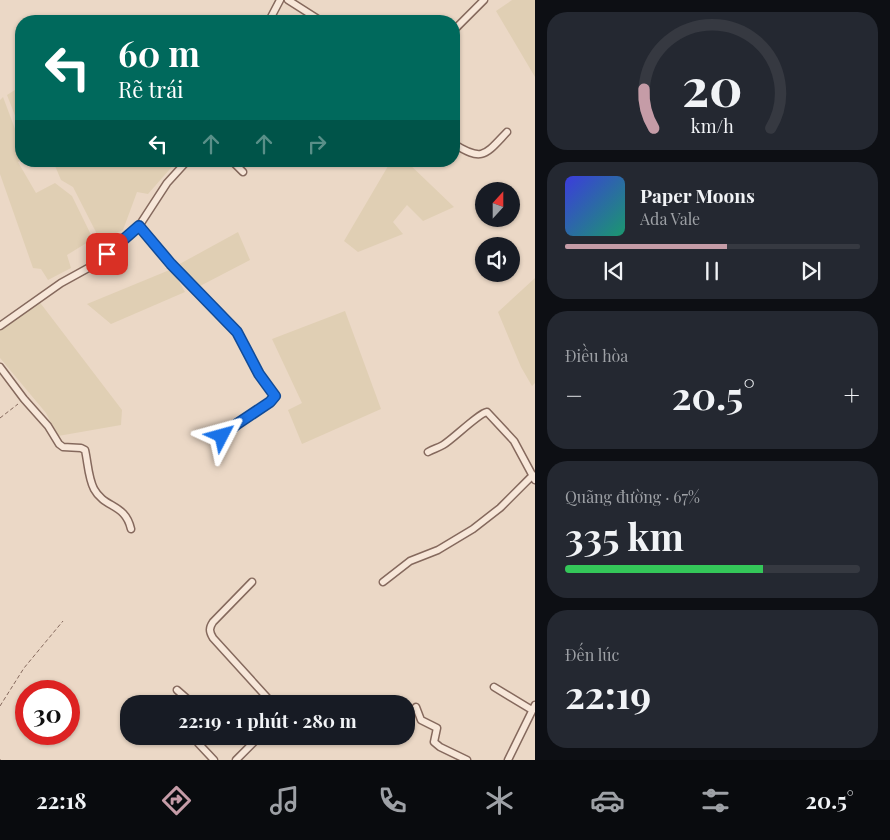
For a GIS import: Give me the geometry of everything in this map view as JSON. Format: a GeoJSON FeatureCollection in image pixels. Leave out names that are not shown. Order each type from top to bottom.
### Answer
{"type":"FeatureCollection","features":[{"type":"Feature","properties":{"kind":"street"},"geometry":{"type":"LineString","coordinates":[[271,15],[280,0]]}},
{"type":"Feature","properties":{"kind":"street"},"geometry":{"type":"LineString","coordinates":[[288,0],[312,15]]}},
{"type":"Feature","properties":{"kind":"street"},"geometry":{"type":"LineString","coordinates":[[460,24],[484,0]]}},
{"type":"Feature","properties":{"kind":"street"},"geometry":{"type":"LineString","coordinates":[[460,147],[472,154],[480,155],[490,150],[507,132]]}},
{"type":"Feature","properties":{"kind":"street"},"geometry":{"type":"LineString","coordinates":[[0,326],[61,282],[90,267],[130,236],[139,226],[166,183],[181,167]]}},
{"type":"Feature","properties":{"kind":"street"},"geometry":{"type":"LineString","coordinates":[[238,167],[243,172]]}},
{"type":"Feature","properties":{"kind":"street"},"geometry":{"type":"LineString","coordinates":[[139,226],[176,270],[237,332],[259,374],[275,394],[274,398],[222,436]]}},
{"type":"Feature","properties":{"kind":"street"},"geometry":{"type":"LineString","coordinates":[[0,367],[24,399],[48,426],[59,444],[63,447],[81,448],[84,450],[94,489],[103,499],[125,514],[128,518],[130,529]]}},
{"type":"Feature","properties":{"kind":"street"},"geometry":{"type":"LineString","coordinates":[[383,582],[410,561],[438,550],[472,529],[500,508],[534,477],[514,441],[488,412],[482,414],[442,446],[428,452]]}},
{"type":"Feature","properties":{"kind":"street"},"geometry":{"type":"LineString","coordinates":[[252,582],[213,622],[209,631],[213,638],[265,695]]}},
{"type":"Feature","properties":{"kind":"street"},"geometry":{"type":"LineString","coordinates":[[494,686],[534,708],[508,760]]}},
{"type":"Feature","properties":{"kind":"street"},"geometry":{"type":"LineString","coordinates":[[177,690],[183,695]]}},
{"type":"Feature","properties":{"kind":"street"},"geometry":{"type":"LineString","coordinates":[[416,707],[421,720],[437,728],[434,740],[436,745],[467,760]]}},
{"type":"Feature","properties":{"kind":"street"},"geometry":{"type":"LineString","coordinates":[[200,745],[214,760]]}},
{"type":"Feature","properties":{"kind":"street"},"geometry":{"type":"LineString","coordinates":[[236,760],[251,745]]}},
{"type":"Feature","properties":{"kind":"path"},"geometry":{"type":"LineString","coordinates":[[0,418],[24,399]]}},
{"type":"Feature","properties":{"kind":"path"},"geometry":{"type":"LineString","coordinates":[[0,706],[24,668],[62,621]]}},
{"type":"Feature","properties":{"kind":"shaded area"},"geometry":{"type":"Polygon","coordinates":[[[512,0],[535,0],[535,77],[496,11],[512,0]]]}},
{"type":"Feature","properties":{"kind":"shaded area"},"geometry":{"type":"Polygon","coordinates":[[[15,90],[15,116],[7,95],[15,90]]]}},
{"type":"Feature","properties":{"kind":"shaded area"},"geometry":{"type":"Polygon","coordinates":[[[3,97],[15,129],[15,167],[21,167],[36,193],[55,183],[72,196],[93,239],[67,255],[71,268],[48,280],[41,269],[33,268],[0,174],[0,100],[3,97]]]}},
{"type":"Feature","properties":{"kind":"shaded area"},"geometry":{"type":"Polygon","coordinates":[[[56,167],[172,167],[148,194],[137,192],[123,230],[100,240],[73,187],[61,180],[56,167]]]}},
{"type":"Feature","properties":{"kind":"shaded area"},"geometry":{"type":"Polygon","coordinates":[[[387,167],[412,167],[454,207],[423,221],[407,205],[393,222],[403,234],[358,252],[344,241],[387,167]]]}},
{"type":"Feature","properties":{"kind":"shaded area"},"geometry":{"type":"Polygon","coordinates":[[[238,232],[250,260],[200,286],[176,266],[238,232]]]}},
{"type":"Feature","properties":{"kind":"shaded area"},"geometry":{"type":"Polygon","coordinates":[[[172,269],[185,292],[111,324],[87,304],[172,269]]]}},
{"type":"Feature","properties":{"kind":"shaded area"},"geometry":{"type":"Polygon","coordinates":[[[535,278],[535,383],[532,386],[521,367],[498,312],[535,278]]]}},
{"type":"Feature","properties":{"kind":"shaded area"},"geometry":{"type":"Polygon","coordinates":[[[35,296],[122,410],[121,425],[58,436],[46,413],[0,358],[0,324],[35,296]]]}},
{"type":"Feature","properties":{"kind":"shaded area"},"geometry":{"type":"Polygon","coordinates":[[[345,311],[381,409],[302,444],[288,410],[302,403],[272,339],[345,311]]]}},
{"type":"Feature","properties":{"kind":"route"},"geometry":{"type":"LineString","coordinates":[[107,254],[130,236],[139,226],[193,288],[237,332],[259,374],[275,396],[270,402],[222,436]]}}]}
